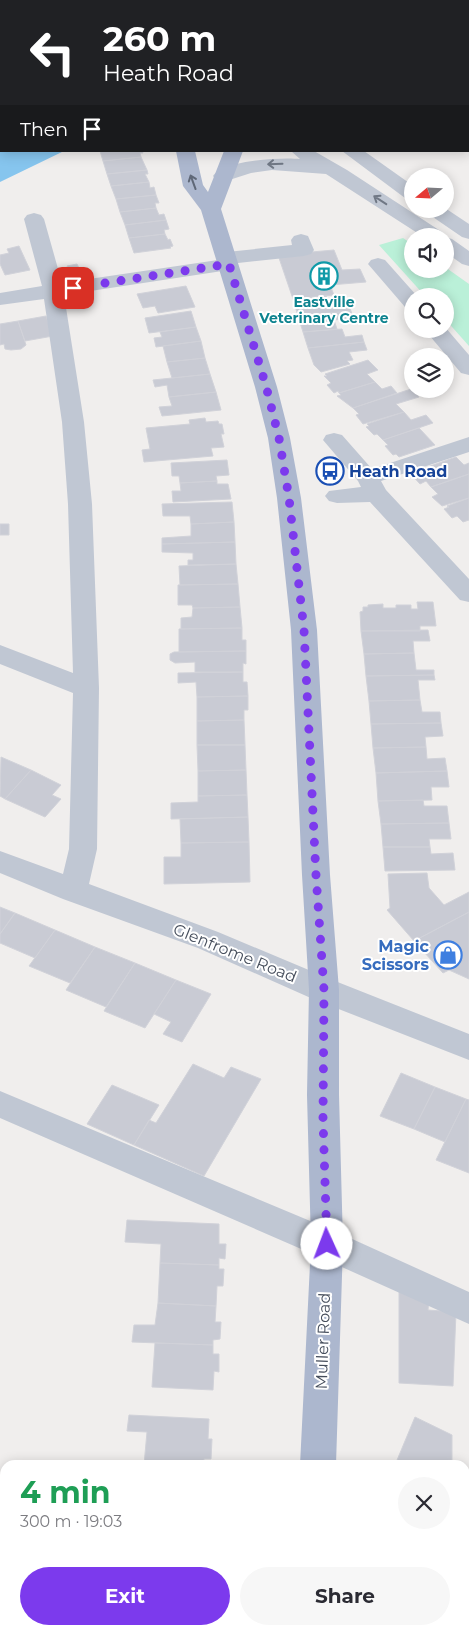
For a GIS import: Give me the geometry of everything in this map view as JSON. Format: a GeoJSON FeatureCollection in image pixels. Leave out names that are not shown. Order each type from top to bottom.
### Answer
{"type":"FeatureCollection","features":[{"type":"Feature","properties":{"kind":"main road","name":"Muller Road"},"geometry":{"type":"LineString","coordinates":[[185,152],[193,186],[211,210],[228,261],[266,386],[279,438],[289,498],[304,630],[316,875],[324,990],[323,1119],[327,1244],[318,1460]]}},
{"type":"Feature","properties":{"kind":"main road"},"geometry":{"type":"LineString","coordinates":[[211,210],[234,152]]}},
{"type":"Feature","properties":{"kind":"street"},"geometry":{"type":"LineString","coordinates":[[302,152],[340,174],[423,228]]}},
{"type":"Feature","properties":{"kind":"street"},"geometry":{"type":"LineString","coordinates":[[352,152],[404,188]]}},
{"type":"Feature","properties":{"kind":"street"},"geometry":{"type":"LineString","coordinates":[[223,176],[235,171],[268,164],[297,163],[340,174]]}},
{"type":"Feature","properties":{"kind":"street"},"geometry":{"type":"LineString","coordinates":[[447,218],[469,233]]}},
{"type":"Feature","properties":{"kind":"street"},"geometry":{"type":"LineString","coordinates":[[34,219],[53,290],[73,422],[80,504],[86,688],[83,849],[73,891]]}},
{"type":"Feature","properties":{"kind":"street"},"geometry":{"type":"LineString","coordinates":[[0,300],[304,250],[301,240]]}},
{"type":"Feature","properties":{"kind":"street"},"geometry":{"type":"LineString","coordinates":[[454,249],[469,260]]}},
{"type":"Feature","properties":{"kind":"street"},"geometry":{"type":"LineString","coordinates":[[378,264],[404,294]]}},
{"type":"Feature","properties":{"kind":"street"},"geometry":{"type":"LineString","coordinates":[[443,338],[469,368]]}},
{"type":"Feature","properties":{"kind":"street"},"geometry":{"type":"LineString","coordinates":[[334,440],[372,486],[469,594]]}},
{"type":"Feature","properties":{"kind":"street"},"geometry":{"type":"LineString","coordinates":[[337,496],[372,486],[469,444]]}},
{"type":"Feature","properties":{"kind":"street"},"geometry":{"type":"LineString","coordinates":[[0,654],[86,688]]}},
{"type":"Feature","properties":{"kind":"street","name":"Glenfrome Road"},"geometry":{"type":"LineString","coordinates":[[0,862],[73,891],[208,940],[324,990],[469,1047]]}},
{"type":"Feature","properties":{"kind":"street"},"geometry":{"type":"LineString","coordinates":[[0,1104],[327,1244],[469,1308]]}},
{"type":"Feature","properties":{"kind":"green space"},"geometry":{"type":"Polygon","coordinates":[[[404,239],[404,273],[379,245],[404,239]]]}},
{"type":"Feature","properties":{"kind":"green space"},"geometry":{"type":"Polygon","coordinates":[[[454,273],[469,284],[469,346],[454,329],[454,288],[418,288],[409,278],[454,278],[454,273]]]}},
{"type":"Feature","properties":{"kind":"water"},"geometry":{"type":"Polygon","coordinates":[[[0,152],[62,152],[0,182],[0,152]]]}},
{"type":"Feature","properties":{"kind":"building"},"geometry":{"type":"Polygon","coordinates":[[[100,152],[143,153],[140,153],[141,157],[103,161],[100,152]]]}},
{"type":"Feature","properties":{"kind":"building"},"geometry":{"type":"Polygon","coordinates":[[[141,157],[147,170],[107,174],[103,161],[141,157]]]}},
{"type":"Feature","properties":{"kind":"building"},"geometry":{"type":"Polygon","coordinates":[[[147,170],[148,174],[145,174],[149,182],[111,186],[107,174],[147,170]]]}},
{"type":"Feature","properties":{"kind":"building"},"geometry":{"type":"Polygon","coordinates":[[[149,182],[150,188],[154,187],[156,195],[116,199],[111,186],[149,182]]]}},
{"type":"Feature","properties":{"kind":"building"},"geometry":{"type":"Polygon","coordinates":[[[156,195],[159,203],[155,203],[156,208],[120,212],[116,199],[156,195]]]}},
{"type":"Feature","properties":{"kind":"building"},"geometry":{"type":"Polygon","coordinates":[[[156,208],[159,215],[164,214],[166,220],[125,225],[120,212],[156,208]]]}},
{"type":"Feature","properties":{"kind":"building"},"geometry":{"type":"Polygon","coordinates":[[[166,220],[169,229],[164,230],[165,234],[129,238],[125,225],[166,220]]]}},
{"type":"Feature","properties":{"kind":"building"},"geometry":{"type":"Polygon","coordinates":[[[165,234],[173,246],[171,248],[134,253],[129,238],[165,234]]]}},
{"type":"Feature","properties":{"kind":"building"},"geometry":{"type":"Polygon","coordinates":[[[19,246],[30,270],[5,275],[0,264],[0,255],[9,253],[7,249],[19,246]]]}},
{"type":"Feature","properties":{"kind":"building","name":"Eastville Veterinary Centre"},"geometry":{"type":"Polygon","coordinates":[[[334,250],[342,270],[360,269],[366,282],[330,285],[334,295],[293,299],[278,255],[334,250]]]}},
{"type":"Feature","properties":{"kind":"building"},"geometry":{"type":"Polygon","coordinates":[[[77,264],[81,272],[70,274],[67,266],[77,264]]]}},
{"type":"Feature","properties":{"kind":"building"},"geometry":{"type":"Polygon","coordinates":[[[186,286],[195,307],[158,313],[155,306],[143,308],[137,294],[186,286]]]}},
{"type":"Feature","properties":{"kind":"building"},"geometry":{"type":"Polygon","coordinates":[[[326,296],[330,305],[348,304],[351,311],[298,316],[293,299],[326,296]]]}},
{"type":"Feature","properties":{"kind":"building"},"geometry":{"type":"Polygon","coordinates":[[[191,311],[196,327],[149,333],[145,318],[191,311]]]}},
{"type":"Feature","properties":{"kind":"building"},"geometry":{"type":"Polygon","coordinates":[[[351,311],[353,318],[334,320],[337,329],[303,332],[298,316],[351,311]]]}},
{"type":"Feature","properties":{"kind":"building"},"geometry":{"type":"Polygon","coordinates":[[[46,316],[53,336],[25,341],[18,321],[46,316]]]}},
{"type":"Feature","properties":{"kind":"building"},"geometry":{"type":"Polygon","coordinates":[[[18,321],[26,345],[21,349],[5,349],[4,344],[0,345],[0,324],[18,321]]]}},
{"type":"Feature","properties":{"kind":"building"},"geometry":{"type":"Polygon","coordinates":[[[196,327],[201,341],[156,347],[154,338],[162,337],[160,332],[196,327]]]}},
{"type":"Feature","properties":{"kind":"building"},"geometry":{"type":"Polygon","coordinates":[[[342,329],[345,337],[362,335],[364,342],[308,348],[303,332],[342,329]]]}},
{"type":"Feature","properties":{"kind":"building"},"geometry":{"type":"Polygon","coordinates":[[[201,341],[205,358],[167,362],[163,346],[201,341]]]}},
{"type":"Feature","properties":{"kind":"building"},"geometry":{"type":"Polygon","coordinates":[[[364,342],[367,350],[349,352],[353,360],[347,361],[350,364],[321,372],[314,365],[308,348],[364,342]]]}},
{"type":"Feature","properties":{"kind":"building"},"geometry":{"type":"Polygon","coordinates":[[[205,358],[210,374],[172,378],[167,362],[205,358]]]}},
{"type":"Feature","properties":{"kind":"building"},"geometry":{"type":"Polygon","coordinates":[[[368,360],[378,370],[367,374],[375,382],[339,393],[338,391],[334,393],[327,385],[331,383],[324,376],[327,376],[325,374],[368,360]]]}},
{"type":"Feature","properties":{"kind":"building"},"geometry":{"type":"Polygon","coordinates":[[[210,374],[216,392],[169,397],[167,385],[155,387],[153,380],[210,374]]]}},
{"type":"Feature","properties":{"kind":"building"},"geometry":{"type":"Polygon","coordinates":[[[375,382],[382,389],[391,386],[397,393],[353,408],[337,396],[341,395],[339,393],[375,382]]]}},
{"type":"Feature","properties":{"kind":"building"},"geometry":{"type":"Polygon","coordinates":[[[404,391],[404,398],[416,398],[396,404],[404,412],[363,424],[356,415],[359,414],[353,408],[404,391]]]}},
{"type":"Feature","properties":{"kind":"building"},"geometry":{"type":"Polygon","coordinates":[[[216,392],[221,410],[162,416],[159,407],[172,406],[169,397],[216,392]]]}},
{"type":"Feature","properties":{"kind":"building"},"geometry":{"type":"Polygon","coordinates":[[[404,412],[411,420],[426,415],[433,423],[383,440],[366,427],[369,426],[367,424],[404,412]]]}},
{"type":"Feature","properties":{"kind":"building"},"geometry":{"type":"Polygon","coordinates":[[[205,418],[206,422],[218,421],[219,424],[222,424],[224,434],[221,434],[224,447],[211,448],[213,456],[144,462],[142,450],[150,449],[146,428],[190,424],[189,420],[205,418]]]}},
{"type":"Feature","properties":{"kind":"building"},"geometry":{"type":"Polygon","coordinates":[[[419,428],[435,445],[399,457],[396,454],[393,455],[385,446],[388,445],[383,440],[419,428]]]}},
{"type":"Feature","properties":{"kind":"building"},"geometry":{"type":"Polygon","coordinates":[[[456,457],[464,465],[469,463],[469,474],[431,487],[426,481],[420,484],[410,473],[456,457]]]}},
{"type":"Feature","properties":{"kind":"building"},"geometry":{"type":"Polygon","coordinates":[[[227,460],[229,475],[216,476],[217,481],[180,483],[179,476],[172,476],[171,463],[227,460]]]}},
{"type":"Feature","properties":{"kind":"building"},"geometry":{"type":"Polygon","coordinates":[[[469,474],[469,498],[442,506],[432,497],[438,494],[431,487],[469,474]]]}},
{"type":"Feature","properties":{"kind":"building"},"geometry":{"type":"Polygon","coordinates":[[[217,481],[217,484],[228,484],[231,499],[173,502],[172,491],[181,491],[180,483],[217,481]]]}},
{"type":"Feature","properties":{"kind":"building"},"geometry":{"type":"Polygon","coordinates":[[[469,498],[469,520],[463,522],[457,516],[452,518],[444,509],[449,507],[447,506],[469,498]]]}},
{"type":"Feature","properties":{"kind":"building"},"geometry":{"type":"Polygon","coordinates":[[[232,502],[234,522],[191,524],[190,516],[163,516],[162,504],[232,502]]]}},
{"type":"Feature","properties":{"kind":"building"},"geometry":{"type":"Polygon","coordinates":[[[234,522],[235,542],[162,544],[162,538],[191,536],[191,524],[234,522]]]}},
{"type":"Feature","properties":{"kind":"building"},"geometry":{"type":"Polygon","coordinates":[[[0,524],[9,524],[9,535],[0,535],[0,524]]]}},
{"type":"Feature","properties":{"kind":"building"},"geometry":{"type":"Polygon","coordinates":[[[235,542],[236,564],[188,565],[188,560],[193,560],[193,553],[162,552],[162,544],[235,542]]]}},
{"type":"Feature","properties":{"kind":"building"},"geometry":{"type":"Polygon","coordinates":[[[236,564],[238,584],[180,585],[179,566],[236,564]]]}},
{"type":"Feature","properties":{"kind":"building"},"geometry":{"type":"Polygon","coordinates":[[[238,584],[240,607],[193,608],[192,605],[178,605],[178,585],[238,584]]]}},
{"type":"Feature","properties":{"kind":"building"},"geometry":{"type":"Polygon","coordinates":[[[417,602],[433,602],[436,626],[420,626],[420,631],[361,631],[360,612],[363,611],[363,607],[383,604],[383,608],[396,608],[396,605],[411,605],[411,609],[418,609],[417,602]]]}},
{"type":"Feature","properties":{"kind":"building"},"geometry":{"type":"Polygon","coordinates":[[[240,607],[242,628],[181,629],[181,618],[192,617],[193,608],[240,607]]]}},
{"type":"Feature","properties":{"kind":"building"},"geometry":{"type":"Polygon","coordinates":[[[242,628],[242,640],[246,640],[246,651],[179,652],[179,629],[242,628]]]}},
{"type":"Feature","properties":{"kind":"building"},"geometry":{"type":"Polygon","coordinates":[[[428,630],[430,641],[413,641],[414,653],[364,654],[361,631],[428,630]]]}},
{"type":"Feature","properties":{"kind":"building"},"geometry":{"type":"Polygon","coordinates":[[[246,651],[246,664],[243,663],[243,672],[195,672],[195,662],[175,663],[170,660],[170,654],[174,652],[246,651]]]}},
{"type":"Feature","properties":{"kind":"building"},"geometry":{"type":"Polygon","coordinates":[[[414,653],[416,670],[434,670],[434,675],[366,676],[364,654],[414,653]]]}},
{"type":"Feature","properties":{"kind":"building"},"geometry":{"type":"Polygon","coordinates":[[[243,672],[243,682],[247,682],[248,696],[197,697],[196,682],[178,683],[178,673],[243,672]]]}},
{"type":"Feature","properties":{"kind":"building"},"geometry":{"type":"Polygon","coordinates":[[[434,675],[435,680],[418,680],[420,700],[369,701],[366,676],[434,675]]]}},
{"type":"Feature","properties":{"kind":"building"},"geometry":{"type":"Polygon","coordinates":[[[248,696],[248,710],[244,710],[244,720],[197,721],[197,697],[248,696]]]}},
{"type":"Feature","properties":{"kind":"building"},"geometry":{"type":"Polygon","coordinates":[[[420,700],[422,712],[440,712],[441,723],[371,724],[369,701],[420,700]]]}},
{"type":"Feature","properties":{"kind":"building"},"geometry":{"type":"Polygon","coordinates":[[[244,720],[245,745],[197,745],[197,721],[244,720]]]}},
{"type":"Feature","properties":{"kind":"building"},"geometry":{"type":"Polygon","coordinates":[[[441,723],[443,736],[425,737],[426,747],[373,748],[371,724],[441,723]]]}},
{"type":"Feature","properties":{"kind":"building"},"geometry":{"type":"Polygon","coordinates":[[[197,745],[245,745],[246,770],[198,771],[197,745]]]}},
{"type":"Feature","properties":{"kind":"building"},"geometry":{"type":"Polygon","coordinates":[[[426,747],[427,759],[445,758],[447,771],[376,773],[373,748],[426,747]]]}},
{"type":"Feature","properties":{"kind":"building"},"geometry":{"type":"Polygon","coordinates":[[[1,757],[31,770],[5,799],[0,796],[1,757]]]}},
{"type":"Feature","properties":{"kind":"building"},"geometry":{"type":"Polygon","coordinates":[[[31,770],[61,785],[52,795],[61,799],[45,817],[5,799],[31,770]]]}},
{"type":"Feature","properties":{"kind":"building"},"geometry":{"type":"Polygon","coordinates":[[[246,770],[247,795],[198,796],[198,771],[246,770]]]}},
{"type":"Feature","properties":{"kind":"building"},"geometry":{"type":"Polygon","coordinates":[[[447,771],[449,787],[431,787],[432,800],[378,801],[376,773],[447,771]]]}},
{"type":"Feature","properties":{"kind":"building"},"geometry":{"type":"Polygon","coordinates":[[[247,795],[248,817],[171,819],[171,803],[198,802],[198,796],[247,795]]]}},
{"type":"Feature","properties":{"kind":"building"},"geometry":{"type":"Polygon","coordinates":[[[423,800],[424,806],[447,806],[449,823],[381,824],[378,801],[423,800]]]}},
{"type":"Feature","properties":{"kind":"building"},"geometry":{"type":"Polygon","coordinates":[[[248,817],[249,842],[181,843],[180,819],[248,817]]]}},
{"type":"Feature","properties":{"kind":"building"},"geometry":{"type":"Polygon","coordinates":[[[449,823],[451,839],[429,839],[430,847],[383,847],[381,824],[449,823]]]}},
{"type":"Feature","properties":{"kind":"building"},"geometry":{"type":"Polygon","coordinates":[[[249,842],[250,882],[164,884],[164,857],[181,857],[181,843],[249,842]]]}},
{"type":"Feature","properties":{"kind":"building"},"geometry":{"type":"Polygon","coordinates":[[[383,847],[430,847],[431,854],[453,853],[455,870],[385,871],[383,847]]]}},
{"type":"Feature","properties":{"kind":"building"},"geometry":{"type":"Polygon","coordinates":[[[427,873],[429,888],[444,905],[469,892],[469,912],[414,941],[387,910],[390,908],[388,874],[427,873]]]}},
{"type":"Feature","properties":{"kind":"building"},"geometry":{"type":"Polygon","coordinates":[[[0,907],[15,913],[0,934],[0,907]]]}},
{"type":"Feature","properties":{"kind":"building","name":"Magic Scissors"},"geometry":{"type":"Polygon","coordinates":[[[469,912],[469,979],[449,970],[443,973],[414,941],[469,912]]]}},
{"type":"Feature","properties":{"kind":"building"},"geometry":{"type":"Polygon","coordinates":[[[15,913],[55,930],[35,958],[0,943],[0,934],[15,913]]]}},
{"type":"Feature","properties":{"kind":"building"},"geometry":{"type":"Polygon","coordinates":[[[55,930],[95,947],[70,983],[29,966],[55,930]]]}},
{"type":"Feature","properties":{"kind":"building"},"geometry":{"type":"Polygon","coordinates":[[[95,947],[135,963],[106,1007],[66,990],[95,947]]]}},
{"type":"Feature","properties":{"kind":"building"},"geometry":{"type":"Polygon","coordinates":[[[135,963],[176,980],[145,1028],[104,1011],[135,963]]]}},
{"type":"Feature","properties":{"kind":"building"},"geometry":{"type":"Polygon","coordinates":[[[176,980],[211,994],[182,1042],[163,1034],[171,1022],[154,1014],[176,980]]]}},
{"type":"Feature","properties":{"kind":"building"},"geometry":{"type":"Polygon","coordinates":[[[193,1064],[224,1078],[231,1067],[261,1079],[204,1176],[134,1145],[149,1120],[156,1123],[193,1064]]]}},
{"type":"Feature","properties":{"kind":"building"},"geometry":{"type":"Polygon","coordinates":[[[401,1073],[435,1087],[414,1129],[380,1116],[401,1073]]]}},
{"type":"Feature","properties":{"kind":"building"},"geometry":{"type":"Polygon","coordinates":[[[112,1085],[159,1105],[134,1145],[87,1124],[112,1085]]]}},
{"type":"Feature","properties":{"kind":"building"},"geometry":{"type":"Polygon","coordinates":[[[435,1087],[466,1099],[445,1142],[414,1129],[435,1087]]]}},
{"type":"Feature","properties":{"kind":"building"},"geometry":{"type":"Polygon","coordinates":[[[466,1099],[469,1100],[469,1173],[436,1160],[466,1099]]]}},
{"type":"Feature","properties":{"kind":"building"},"geometry":{"type":"Polygon","coordinates":[[[127,1220],[219,1224],[219,1244],[226,1244],[225,1259],[219,1258],[219,1265],[160,1263],[161,1244],[125,1242],[127,1220]]]}},
{"type":"Feature","properties":{"kind":"building"},"geometry":{"type":"Polygon","coordinates":[[[160,1263],[219,1265],[219,1269],[224,1269],[223,1286],[217,1286],[216,1306],[158,1303],[160,1263]]]}},
{"type":"Feature","properties":{"kind":"building"},"geometry":{"type":"Polygon","coordinates":[[[399,1286],[429,1300],[428,1310],[456,1312],[453,1386],[399,1383],[399,1286]]]}},
{"type":"Feature","properties":{"kind":"building"},"geometry":{"type":"Polygon","coordinates":[[[158,1303],[216,1306],[215,1322],[221,1322],[220,1339],[213,1340],[213,1345],[132,1342],[134,1325],[155,1325],[158,1303]]]}},
{"type":"Feature","properties":{"kind":"building"},"geometry":{"type":"Polygon","coordinates":[[[155,1343],[213,1345],[213,1354],[219,1354],[219,1372],[214,1371],[213,1390],[152,1387],[155,1343]]]}},
{"type":"Feature","properties":{"kind":"building"},"geometry":{"type":"Polygon","coordinates":[[[129,1415],[209,1419],[208,1439],[212,1439],[211,1459],[144,1460],[147,1432],[127,1431],[129,1415]]]}},
{"type":"Feature","properties":{"kind":"building"},"geometry":{"type":"Polygon","coordinates":[[[415,1417],[452,1435],[452,1460],[397,1460],[415,1417]]]}},
{"type":"Feature","properties":{"kind":"place","name":"Eastville Veterinary Centre"},"geometry":{"type":"Point","coordinates":[324,276]}},
{"type":"Feature","properties":{"kind":"place","name":"Heath Road"},"geometry":{"type":"Point","coordinates":[330,471]}},
{"type":"Feature","properties":{"kind":"place","name":"Magic Scissors"},"geometry":{"type":"Point","coordinates":[448,955]}},
{"type":"Feature","properties":{"kind":"route"},"geometry":{"type":"LineString","coordinates":[[73,288],[229,264],[266,386],[279,438],[289,498],[304,630],[316,875],[324,990],[323,1119],[327,1244]]}}]}
